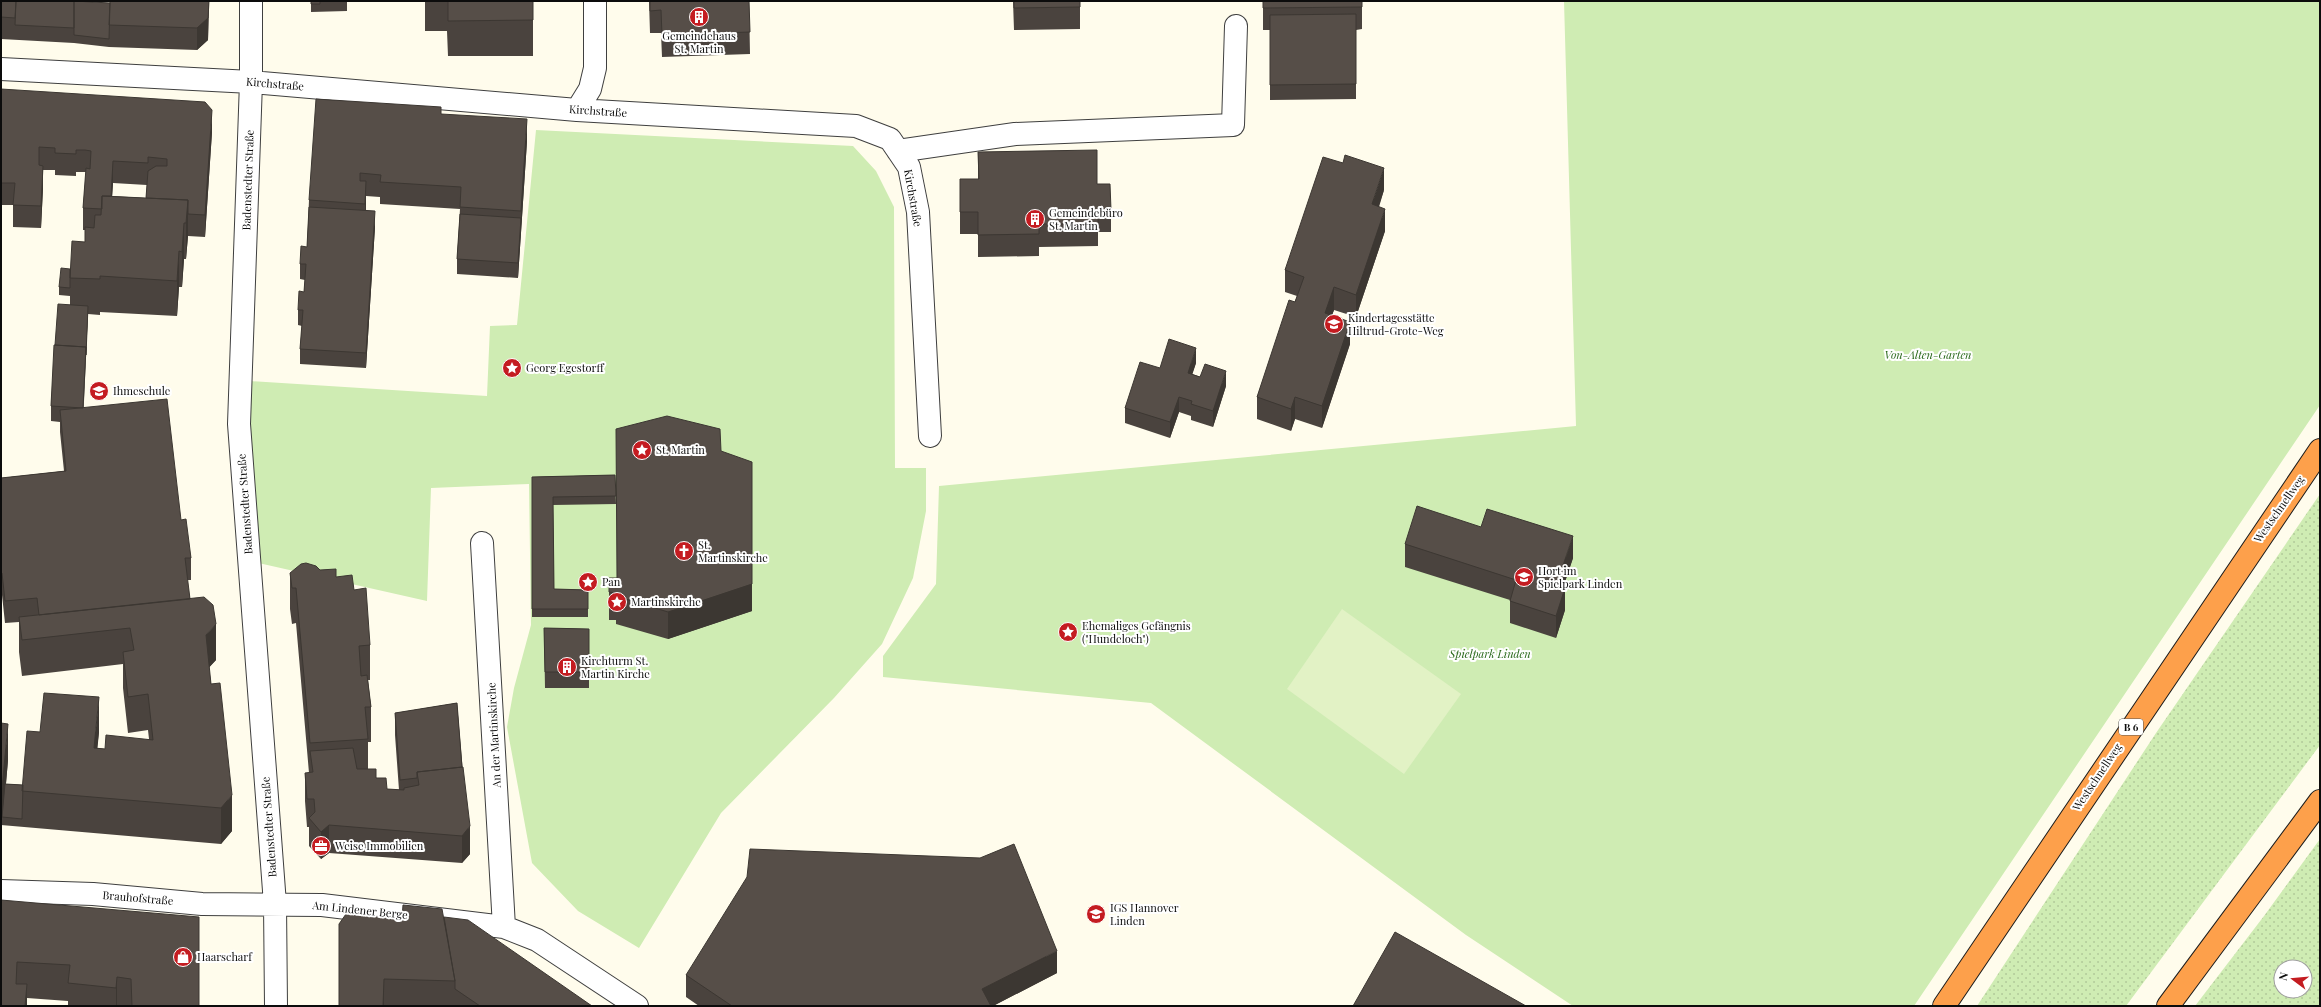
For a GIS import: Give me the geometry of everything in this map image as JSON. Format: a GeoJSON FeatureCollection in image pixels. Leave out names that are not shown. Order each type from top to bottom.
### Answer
{"type":"FeatureCollection","features":[{"type":"Feature","properties":{"kind":"highway","name":"Westschnellweg"},"geometry":{"type":"LineString","coordinates":[[1944,1006],[2320,450]]}},
{"type":"Feature","properties":{"kind":"highway"},"geometry":{"type":"LineString","coordinates":[[2168,1006],[2320,801]]}},
{"type":"Feature","properties":{"kind":"street","name":"Badenstedter Straße"},"geometry":{"type":"LineString","coordinates":[[251,1],[251,82],[239,424],[275,904],[276,1006]]}},
{"type":"Feature","properties":{"kind":"street"},"geometry":{"type":"LineString","coordinates":[[577,110],[590,89],[595,68],[595,1]]}},
{"type":"Feature","properties":{"kind":"street"},"geometry":{"type":"LineString","coordinates":[[898,151],[1015,134],[1233,125],[1236,26]]}},
{"type":"Feature","properties":{"kind":"street","name":"Kirchstraße"},"geometry":{"type":"LineString","coordinates":[[1,69],[251,82],[577,110],[856,126],[890,139],[909,167],[918,212],[930,436]]}},
{"type":"Feature","properties":{"kind":"street","name":"An der Martinskirche"},"geometry":{"type":"LineString","coordinates":[[482,543],[504,927]]}},
{"type":"Feature","properties":{"kind":"street","name":"Brauhofstraße"},"geometry":{"type":"LineString","coordinates":[[1,891],[93,894],[202,904],[275,904]]}},
{"type":"Feature","properties":{"kind":"street","name":"Am Lindener Berge"},"geometry":{"type":"LineString","coordinates":[[275,904],[345,907],[504,927],[537,940],[637,1006]]}},
{"type":"Feature","properties":{"kind":"green space","name":"Von-Alten-Garten"},"geometry":{"type":"Polygon","coordinates":[[[1564,1],[2320,1],[2320,405],[1914,1006],[1573,1006],[1466,935],[1151,703],[883,677],[883,656],[936,584],[939,486],[1576,426],[1564,1]]]}},
{"type":"Feature","properties":{"kind":"green space"},"geometry":{"type":"Polygon","coordinates":[[[536,130],[853,146],[876,171],[894,207],[895,468],[926,468],[926,511],[913,578],[882,644],[834,698],[721,813],[639,948],[578,911],[532,863],[507,727],[514,688],[531,625],[529,484],[431,488],[427,601],[254,562],[250,484],[249,381],[487,396],[490,326],[517,325],[536,130]]]}},
{"type":"Feature","properties":{"kind":"green space"},"geometry":{"type":"Polygon","coordinates":[[[2320,494],[2320,745],[2126,1006],[1977,1006],[2156,733],[2320,494]]]}},
{"type":"Feature","properties":{"kind":"green space"},"geometry":{"type":"Polygon","coordinates":[[[1342,609],[1461,694],[1404,774],[1287,689],[1342,609]]]}},
{"type":"Feature","properties":{"kind":"green space"},"geometry":{"type":"Polygon","coordinates":[[[2320,839],[2320,1006],[2195,1006],[2264,916],[2320,839]]]}},
{"type":"Feature","properties":{"kind":"building"},"geometry":{"type":"Polygon","coordinates":[[[1,1],[16,1],[15,18],[1,17],[1,1]]]}},
{"type":"Feature","properties":{"kind":"building"},"geometry":{"type":"Polygon","coordinates":[[[16,1],[74,1],[74,28],[15,25],[16,1]]]}},
{"type":"Feature","properties":{"kind":"building"},"geometry":{"type":"Polygon","coordinates":[[[74,1],[110,3],[109,39],[74,35],[74,1]]]}},
{"type":"Feature","properties":{"kind":"building"},"geometry":{"type":"Polygon","coordinates":[[[110,1],[209,1],[208,18],[197,28],[109,25],[110,1]]]}},
{"type":"Feature","properties":{"kind":"building"},"geometry":{"type":"Polygon","coordinates":[[[311,1],[320,1],[320,4],[311,4],[311,1]]]}},
{"type":"Feature","properties":{"kind":"building"},"geometry":{"type":"Polygon","coordinates":[[[448,1],[533,1],[533,20],[448,21],[448,1]]]}},
{"type":"Feature","properties":{"kind":"building"},"geometry":{"type":"Polygon","coordinates":[[[650,1],[749,1],[750,32],[662,35],[661,10],[650,11],[650,1]]]}},
{"type":"Feature","properties":{"kind":"building"},"geometry":{"type":"Polygon","coordinates":[[[1014,1],[1080,1],[1080,7],[1014,8],[1014,1]]]}},
{"type":"Feature","properties":{"kind":"building"},"geometry":{"type":"Polygon","coordinates":[[[1263,1],[1362,1],[1362,7],[1263,8],[1263,1]]]}},
{"type":"Feature","properties":{"kind":"building"},"geometry":{"type":"Polygon","coordinates":[[[1356,14],[1356,84],[1270,85],[1270,15],[1356,14]]]}},
{"type":"Feature","properties":{"kind":"building"},"geometry":{"type":"Polygon","coordinates":[[[1,89],[205,102],[212,110],[205,215],[188,214],[188,200],[146,198],[148,171],[156,166],[167,166],[167,159],[148,157],[148,163],[113,161],[111,196],[102,196],[102,209],[83,208],[86,168],[90,169],[91,151],[76,150],[76,154],[55,153],[55,148],[39,147],[39,165],[43,166],[41,206],[13,205],[15,183],[1,183],[1,89]]]}},
{"type":"Feature","properties":{"kind":"building"},"geometry":{"type":"Polygon","coordinates":[[[316,99],[441,107],[441,114],[527,119],[521,211],[460,207],[461,187],[380,182],[381,175],[360,173],[360,181],[366,181],[365,204],[309,200],[316,99]]]}},
{"type":"Feature","properties":{"kind":"building","name":"Gemeindebüro St. Martin"},"geometry":{"type":"Polygon","coordinates":[[[1097,150],[1097,184],[1110,184],[1111,210],[1098,210],[1098,224],[1039,224],[1039,234],[978,235],[978,212],[960,212],[960,179],[979,179],[978,152],[1097,150]]]}},
{"type":"Feature","properties":{"kind":"building"},"geometry":{"type":"Polygon","coordinates":[[[1345,155],[1384,168],[1372,204],[1385,209],[1356,295],[1334,287],[1325,313],[1350,322],[1322,406],[1295,397],[1291,409],[1257,397],[1289,300],[1295,302],[1304,277],[1285,270],[1323,157],[1343,163],[1345,155]]]}},
{"type":"Feature","properties":{"kind":"building"},"geometry":{"type":"Polygon","coordinates":[[[102,196],[188,200],[186,223],[184,223],[182,252],[179,251],[177,281],[100,276],[100,279],[70,278],[72,241],[85,242],[85,227],[94,228],[95,215],[101,215],[102,196]]]}},
{"type":"Feature","properties":{"kind":"building"},"geometry":{"type":"Polygon","coordinates":[[[309,207],[375,211],[366,353],[300,349],[303,310],[298,310],[299,291],[304,292],[306,264],[300,264],[301,246],[307,247],[309,207]]]}},
{"type":"Feature","properties":{"kind":"building"},"geometry":{"type":"Polygon","coordinates":[[[460,214],[521,218],[518,263],[457,259],[460,214]]]}},
{"type":"Feature","properties":{"kind":"building"},"geometry":{"type":"Polygon","coordinates":[[[61,268],[70,269],[70,288],[59,287],[61,268]]]}},
{"type":"Feature","properties":{"kind":"building"},"geometry":{"type":"Polygon","coordinates":[[[58,304],[88,306],[86,355],[86,347],[55,345],[58,304]]]}},
{"type":"Feature","properties":{"kind":"building"},"geometry":{"type":"Polygon","coordinates":[[[1169,339],[1196,348],[1188,373],[1200,377],[1205,364],[1226,371],[1213,411],[1191,404],[1192,401],[1179,397],[1170,422],[1125,408],[1140,362],[1160,368],[1169,339]]]}},
{"type":"Feature","properties":{"kind":"building"},"geometry":{"type":"Polygon","coordinates":[[[54,345],[86,347],[83,408],[51,406],[54,345]]]}},
{"type":"Feature","properties":{"kind":"building"},"geometry":{"type":"Polygon","coordinates":[[[167,399],[181,520],[186,519],[191,558],[185,558],[190,599],[39,615],[37,598],[5,601],[1,573],[1,478],[66,471],[60,410],[167,399]]]}},
{"type":"Feature","properties":{"kind":"building","name":"St. Martinskirche"},"geometry":{"type":"Polygon","coordinates":[[[667,416],[720,429],[721,451],[752,462],[752,584],[668,612],[616,596],[616,593],[609,592],[609,578],[617,578],[616,429],[667,416]]]}},
{"type":"Feature","properties":{"kind":"building"},"geometry":{"type":"Polygon","coordinates":[[[615,475],[616,496],[553,497],[554,589],[588,590],[588,609],[532,609],[532,477],[615,475]]]}},
{"type":"Feature","properties":{"kind":"building"},"geometry":{"type":"Polygon","coordinates":[[[1417,506],[1481,527],[1487,509],[1573,536],[1556,586],[1565,588],[1556,616],[1510,601],[1516,580],[1405,544],[1417,506]]]}},
{"type":"Feature","properties":{"kind":"building"},"geometry":{"type":"Polygon","coordinates":[[[306,563],[316,566],[320,570],[336,569],[336,577],[352,575],[354,590],[366,588],[370,645],[359,646],[361,676],[367,675],[371,707],[365,707],[368,739],[310,743],[296,588],[292,588],[290,573],[301,564],[306,563]]]}},
{"type":"Feature","properties":{"kind":"building"},"geometry":{"type":"Polygon","coordinates":[[[204,597],[213,605],[216,624],[206,635],[211,684],[220,683],[232,795],[221,808],[22,791],[27,731],[40,732],[44,693],[99,697],[94,748],[105,749],[106,735],[153,740],[148,694],[128,697],[123,652],[134,650],[130,628],[22,640],[19,617],[204,597]]]}},
{"type":"Feature","properties":{"kind":"building","name":"Kirchturm St. Martin Kirche"},"geometry":{"type":"Polygon","coordinates":[[[544,628],[589,629],[589,672],[545,672],[544,628]]]}},
{"type":"Feature","properties":{"kind":"building"},"geometry":{"type":"Polygon","coordinates":[[[457,703],[462,767],[417,772],[417,778],[400,780],[395,713],[457,703]]]}},
{"type":"Feature","properties":{"kind":"building"},"geometry":{"type":"Polygon","coordinates":[[[1,723],[8,724],[2,789],[1,789],[1,723]]]}},
{"type":"Feature","properties":{"kind":"building"},"geometry":{"type":"Polygon","coordinates":[[[353,748],[357,769],[376,769],[376,778],[386,778],[387,789],[404,790],[404,788],[419,785],[417,772],[463,767],[470,826],[462,836],[329,825],[321,832],[309,818],[315,812],[314,799],[307,799],[305,773],[313,772],[310,751],[353,748]]]}},
{"type":"Feature","properties":{"kind":"building"},"geometry":{"type":"Polygon","coordinates":[[[5,784],[23,785],[22,819],[2,817],[5,784]]]}},
{"type":"Feature","properties":{"kind":"building"},"geometry":{"type":"Polygon","coordinates":[[[1014,844],[1057,951],[982,989],[991,1006],[732,1006],[686,975],[747,877],[750,849],[980,858],[1014,844]]]}},
{"type":"Feature","properties":{"kind":"building"},"geometry":{"type":"Polygon","coordinates":[[[1,900],[199,917],[199,1006],[132,1006],[131,979],[117,977],[116,988],[68,983],[70,965],[17,962],[16,984],[27,984],[25,1006],[1,1006],[1,900]]]}},
{"type":"Feature","properties":{"kind":"building"},"geometry":{"type":"Polygon","coordinates":[[[403,905],[442,909],[455,981],[384,979],[383,1006],[339,1006],[339,924],[346,914],[402,918],[403,905]]]}},
{"type":"Feature","properties":{"kind":"building"},"geometry":{"type":"Polygon","coordinates":[[[444,917],[468,920],[592,1006],[480,1006],[455,989],[455,981],[444,917]]]}},
{"type":"Feature","properties":{"kind":"building"},"geometry":{"type":"Polygon","coordinates":[[[1395,932],[1526,1006],[1353,1006],[1395,932]]]}},
{"type":"Feature","properties":{"kind":"place","name":"Gemeindehaus St. Martin"},"geometry":{"type":"Point","coordinates":[699,17]}},
{"type":"Feature","properties":{"kind":"place","name":"Gemeindebüro St. Martin"},"geometry":{"type":"Point","coordinates":[1035,219]}},
{"type":"Feature","properties":{"kind":"place","name":"Kindertagesstätte Hiltrud-Grote-Weg"},"geometry":{"type":"Point","coordinates":[1334,324]}},
{"type":"Feature","properties":{"kind":"place","name":"Georg Egestorff"},"geometry":{"type":"Point","coordinates":[512,368]}},
{"type":"Feature","properties":{"kind":"place","name":"Ihmeschule"},"geometry":{"type":"Point","coordinates":[99,391]}},
{"type":"Feature","properties":{"kind":"place","name":"St. Martin"},"geometry":{"type":"Point","coordinates":[642,450]}},
{"type":"Feature","properties":{"kind":"place","name":"St. Martinskirche"},"geometry":{"type":"Point","coordinates":[684,551]}},
{"type":"Feature","properties":{"kind":"place","name":"Hort im Spielpark Linden"},"geometry":{"type":"Point","coordinates":[1524,577]}},
{"type":"Feature","properties":{"kind":"place","name":"Pan"},"geometry":{"type":"Point","coordinates":[588,582]}},
{"type":"Feature","properties":{"kind":"place","name":"Martinskirche"},"geometry":{"type":"Point","coordinates":[617,602]}},
{"type":"Feature","properties":{"kind":"place","name":"Ehemaliges Gefängnis (\"Hundeloch\")"},"geometry":{"type":"Point","coordinates":[1068,632]}},
{"type":"Feature","properties":{"kind":"place","name":"Kirchturm St. Martin Kirche"},"geometry":{"type":"Point","coordinates":[567,667]}},
{"type":"Feature","properties":{"kind":"place","name":"Weise Immobilien"},"geometry":{"type":"Point","coordinates":[321,846]}},
{"type":"Feature","properties":{"kind":"place","name":"IGS Hannover Linden"},"geometry":{"type":"Point","coordinates":[1096,914]}},
{"type":"Feature","properties":{"kind":"place","name":"Haarscharf"},"geometry":{"type":"Point","coordinates":[183,957]}},
{"type":"Feature","properties":{"kind":"park label","name":"Spielpark Linden"},"geometry":{"type":"Point","coordinates":[1490,654]}}]}
